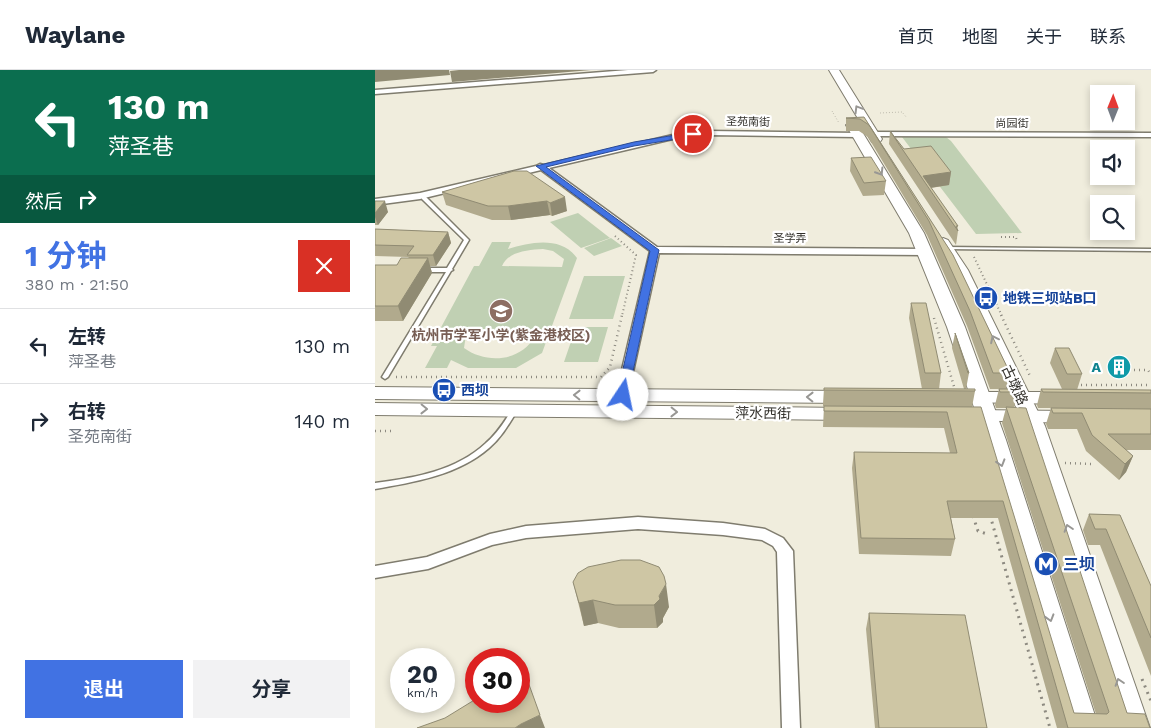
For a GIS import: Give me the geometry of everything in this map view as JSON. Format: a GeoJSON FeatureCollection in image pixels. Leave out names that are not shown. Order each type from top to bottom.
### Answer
{"type":"FeatureCollection","features":[{"type":"Feature","properties":{"kind":"main road"},"geometry":{"type":"LineString","coordinates":[[819,70],[908,216],[925,252],[984,407],[1084,728]]}},
{"type":"Feature","properties":{"kind":"main road"},"geometry":{"type":"LineString","coordinates":[[835,70],[859,135],[911,193]]}},
{"type":"Feature","properties":{"kind":"main road","name":"古墩路"},"geometry":{"type":"LineString","coordinates":[[937,232],[961,270],[1026,408],[1136,722]]}},
{"type":"Feature","properties":{"kind":"main road","name":"萍水西街"},"geometry":{"type":"LineString","coordinates":[[375,393],[623,395],[862,406],[514,411],[375,409]]}},
{"type":"Feature","properties":{"kind":"main road"},"geometry":{"type":"LineString","coordinates":[[1026,408],[1077,398]]}},
{"type":"Feature","properties":{"kind":"main road"},"geometry":{"type":"LineString","coordinates":[[954,404],[1026,408],[1086,417]]}},
{"type":"Feature","properties":{"kind":"street"},"geometry":{"type":"LineString","coordinates":[[375,92],[653,70]]}},
{"type":"Feature","properties":{"kind":"street","name":"圣苑南街"},"geometry":{"type":"LineString","coordinates":[[375,202],[421,196],[540,166],[677,136],[709,133],[859,135]]}},
{"type":"Feature","properties":{"kind":"street","name":"尚园街"},"geometry":{"type":"LineString","coordinates":[[859,135],[1151,135]]}},
{"type":"Feature","properties":{"kind":"street"},"geometry":{"type":"LineString","coordinates":[[540,166],[655,250],[623,395]]}},
{"type":"Feature","properties":{"kind":"street","name":"圣学弄"},"geometry":{"type":"LineString","coordinates":[[655,250],[925,252]]}},
{"type":"Feature","properties":{"kind":"street"},"geometry":{"type":"LineString","coordinates":[[375,572],[428,563],[490,540],[526,532],[574,527],[656,524],[723,529],[765,536],[778,542],[785,551],[791,728]]}},
{"type":"Feature","properties":{"kind":"lane"},"geometry":{"type":"LineString","coordinates":[[385,376],[467,240],[424,198]]}},
{"type":"Feature","properties":{"kind":"lane"},"geometry":{"type":"LineString","coordinates":[[450,232],[459,233]]}},
{"type":"Feature","properties":{"kind":"lane"},"geometry":{"type":"LineString","coordinates":[[947,248],[1151,250]]}},
{"type":"Feature","properties":{"kind":"lane"},"geometry":{"type":"LineString","coordinates":[[413,270],[450,270]]}},
{"type":"Feature","properties":{"kind":"lane"},"geometry":{"type":"LineString","coordinates":[[375,486],[418,480],[462,464],[489,446],[502,433],[514,411]]}},
{"type":"Feature","properties":{"kind":"path"},"geometry":{"type":"LineString","coordinates":[[832,111],[859,135]]}},
{"type":"Feature","properties":{"kind":"path"},"geometry":{"type":"LineString","coordinates":[[880,113],[902,112],[907,118]]}},
{"type":"Feature","properties":{"kind":"path"},"geometry":{"type":"LineString","coordinates":[[385,376],[601,377],[610,367],[636,255],[614,235]]}},
{"type":"Feature","properties":{"kind":"path"},"geometry":{"type":"LineString","coordinates":[[972,255],[978,262],[1023,358]]}},
{"type":"Feature","properties":{"kind":"path"},"geometry":{"type":"LineString","coordinates":[[933,314],[954,404]]}},
{"type":"Feature","properties":{"kind":"path"},"geometry":{"type":"LineString","coordinates":[[1124,370],[1148,370],[1151,375]]}},
{"type":"Feature","properties":{"kind":"path"},"geometry":{"type":"LineString","coordinates":[[375,431],[395,432]]}},
{"type":"Feature","properties":{"kind":"path"},"geometry":{"type":"LineString","coordinates":[[1063,463],[1093,464]]}},
{"type":"Feature","properties":{"kind":"path"},"geometry":{"type":"LineString","coordinates":[[972,509],[978,531],[987,534]]}},
{"type":"Feature","properties":{"kind":"path"},"geometry":{"type":"LineString","coordinates":[[989,509],[997,544],[1049,728]]}},
{"type":"Feature","properties":{"kind":"green space"},"geometry":{"type":"Polygon","coordinates":[[[902,137],[946,137],[951,141],[1022,233],[976,234],[902,137]]]}},
{"type":"Feature","properties":{"kind":"green space"},"geometry":{"type":"Polygon","coordinates":[[[578,213],[610,238],[581,248],[550,222],[578,213]]]}},
{"type":"Feature","properties":{"kind":"green space"},"geometry":{"type":"Polygon","coordinates":[[[611,238],[622,246],[594,256],[584,248],[611,238]]]}},
{"type":"Feature","properties":{"kind":"green space"},"geometry":{"type":"Polygon","coordinates":[[[492,242],[511,242],[508,249],[526,244],[554,244],[563,246],[577,258],[542,353],[516,368],[468,368],[451,360],[447,368],[425,368],[437,346],[431,346],[474,266],[479,266],[492,242]],[[543,249],[514,254],[502,266],[562,267],[564,259],[553,251],[543,249]],[[466,335],[464,348],[482,357],[492,358],[503,358],[521,351],[529,345],[535,336],[534,336],[466,335]]]}},
{"type":"Feature","properties":{"kind":"green space"},"geometry":{"type":"Polygon","coordinates":[[[584,276],[625,276],[613,319],[569,319],[584,276]]]}},
{"type":"Feature","properties":{"kind":"green space"},"geometry":{"type":"Polygon","coordinates":[[[576,327],[608,327],[598,362],[564,362],[576,327]]]}},
{"type":"Feature","properties":{"kind":"building"},"geometry":{"type":"Polygon","coordinates":[[[864,117],[953,255],[1010,373],[993,373],[970,311],[929,221],[869,125],[860,119],[846,118],[864,117]]]}},
{"type":"Feature","properties":{"kind":"building"},"geometry":{"type":"Polygon","coordinates":[[[890,131],[904,149],[931,146],[951,172],[923,176],[958,226],[956,226],[958,231],[890,131]]]}},
{"type":"Feature","properties":{"kind":"building"},"geometry":{"type":"Polygon","coordinates":[[[871,157],[886,181],[864,183],[851,158],[871,157]]]}},
{"type":"Feature","properties":{"kind":"building"},"geometry":{"type":"Polygon","coordinates":[[[514,171],[527,171],[565,197],[550,203],[547,201],[508,206],[488,206],[442,192],[514,171]]]}},
{"type":"Feature","properties":{"kind":"building"},"geometry":{"type":"Polygon","coordinates":[[[375,201],[385,201],[375,213],[375,201]]]}},
{"type":"Feature","properties":{"kind":"building"},"geometry":{"type":"Polygon","coordinates":[[[375,229],[448,232],[433,255],[407,255],[414,246],[375,245],[375,229]]]}},
{"type":"Feature","properties":{"kind":"building"},"geometry":{"type":"Polygon","coordinates":[[[401,258],[428,258],[398,306],[375,306],[375,265],[397,265],[401,258]]]}},
{"type":"Feature","properties":{"kind":"building"},"geometry":{"type":"Polygon","coordinates":[[[911,303],[926,303],[941,373],[925,373],[911,303]]]}},
{"type":"Feature","properties":{"kind":"building"},"geometry":{"type":"Polygon","coordinates":[[[955,333],[969,373],[968,373],[955,333]]]}},
{"type":"Feature","properties":{"kind":"building"},"geometry":{"type":"Polygon","coordinates":[[[1055,348],[1069,348],[1082,374],[1067,374],[1055,348]]]}},
{"type":"Feature","properties":{"kind":"building"},"geometry":{"type":"Polygon","coordinates":[[[824,388],[975,389],[975,391],[824,390],[824,388]]]}},
{"type":"Feature","properties":{"kind":"building"},"geometry":{"type":"Polygon","coordinates":[[[999,389],[1017,389],[1019,392],[1000,392],[999,389]]]}},
{"type":"Feature","properties":{"kind":"building"},"geometry":{"type":"Polygon","coordinates":[[[1041,389],[1151,390],[1151,393],[1043,392],[1041,389]]]}},
{"type":"Feature","properties":{"kind":"building"},"geometry":{"type":"Polygon","coordinates":[[[824,406],[981,407],[1074,713],[1107,714],[1109,712],[1006,407],[1026,408],[1127,713],[1145,714],[1150,728],[1068,728],[1003,501],[947,501],[955,539],[861,538],[854,452],[957,453],[947,412],[824,411],[824,406]]]}},
{"type":"Feature","properties":{"kind":"building"},"geometry":{"type":"Polygon","coordinates":[[[1051,408],[1151,409],[1151,434],[1108,434],[1133,456],[1125,464],[1092,435],[1082,413],[1053,413],[1051,408]]]}},
{"type":"Feature","properties":{"kind":"building"},"geometry":{"type":"Polygon","coordinates":[[[1089,514],[1120,515],[1151,586],[1151,638],[1106,529],[1095,529],[1089,514]]]}},
{"type":"Feature","properties":{"kind":"building"},"geometry":{"type":"Polygon","coordinates":[[[621,560],[640,560],[659,567],[666,584],[659,596],[660,599],[654,605],[615,605],[593,600],[579,603],[573,582],[578,573],[588,567],[621,560]]]}},
{"type":"Feature","properties":{"kind":"building"},"geometry":{"type":"Polygon","coordinates":[[[869,613],[965,615],[987,728],[879,728],[869,613]]]}},
{"type":"Feature","properties":{"kind":"building"},"geometry":{"type":"Polygon","coordinates":[[[530,687],[540,715],[515,728],[417,728],[445,718],[465,706],[465,713],[530,713],[530,687]]]}},
{"type":"Feature","properties":{"kind":"place","name":"地铁三坝站B口"},"geometry":{"type":"Point","coordinates":[986,298]}},
{"type":"Feature","properties":{"kind":"place","name":"杭州市学军小学(紫金港校区)"},"geometry":{"type":"Point","coordinates":[501,311]}},
{"type":"Feature","properties":{"kind":"place","name":"A"},"geometry":{"type":"Point","coordinates":[1119,367]}},
{"type":"Feature","properties":{"kind":"place","name":"西坝"},"geometry":{"type":"Point","coordinates":[444,390]}},
{"type":"Feature","properties":{"kind":"place","name":"三坝"},"geometry":{"type":"Point","coordinates":[1046,564]}},
{"type":"Feature","properties":{"kind":"route"},"geometry":{"type":"LineString","coordinates":[[623,395],[635,333],[655,250],[540,166],[634,144],[693,134]]}}]}
